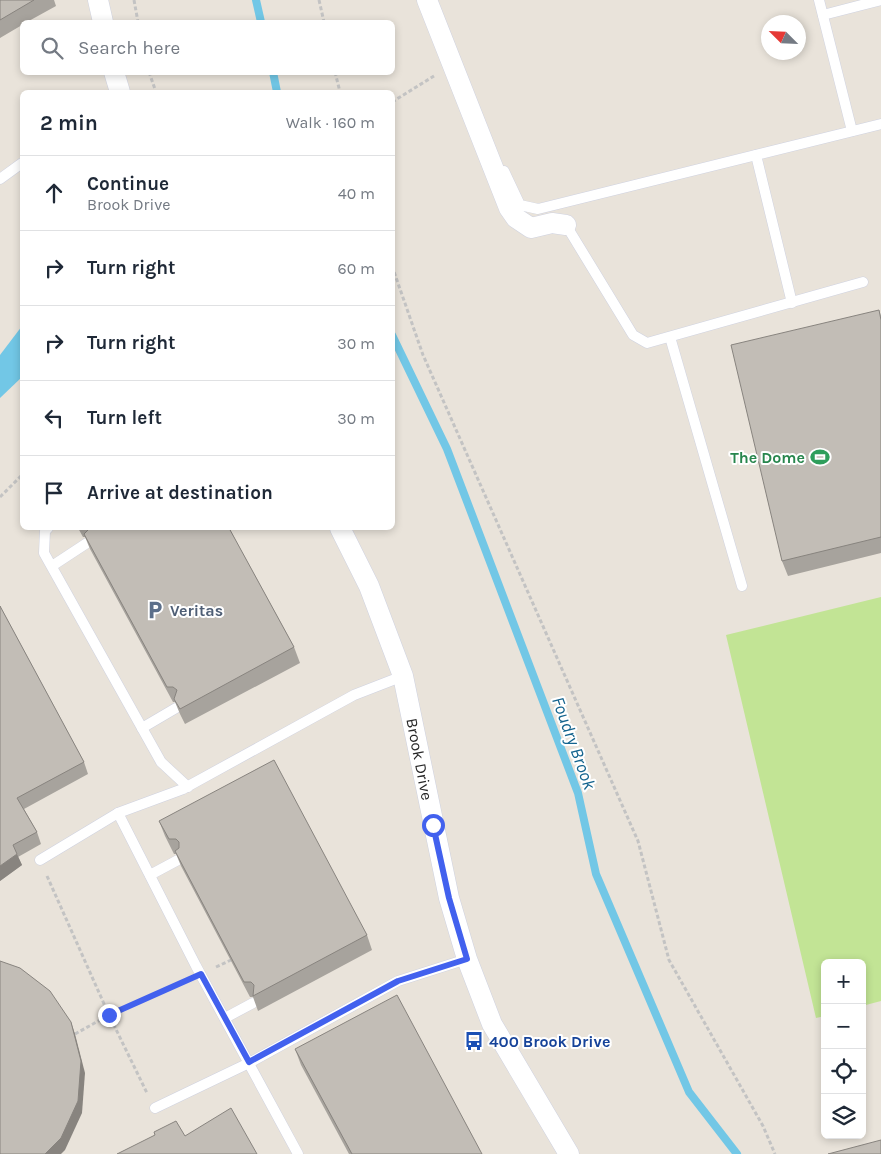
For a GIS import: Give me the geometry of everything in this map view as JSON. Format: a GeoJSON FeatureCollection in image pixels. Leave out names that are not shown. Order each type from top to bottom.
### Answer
{"type":"FeatureCollection","features":[{"type":"Feature","properties":{"kind":"street"},"geometry":{"type":"LineString","coordinates":[[98,0],[103,20]]}},
{"type":"Feature","properties":{"kind":"street"},"geometry":{"type":"LineString","coordinates":[[427,0],[451,65],[509,208],[516,218],[531,228],[552,223],[566,224]]}},
{"type":"Feature","properties":{"kind":"street"},"geometry":{"type":"LineString","coordinates":[[115,75],[119,90]]}},
{"type":"Feature","properties":{"kind":"street","name":"Brook Drive"},"geometry":{"type":"LineString","coordinates":[[341,530],[369,586],[403,676],[449,898],[467,959],[492,1024],[569,1154]]}},
{"type":"Feature","properties":{"kind":"lane"},"geometry":{"type":"LineString","coordinates":[[819,0],[852,131]]}},
{"type":"Feature","properties":{"kind":"lane"},"geometry":{"type":"LineString","coordinates":[[823,14],[881,0]]}},
{"type":"Feature","properties":{"kind":"lane"},"geometry":{"type":"LineString","coordinates":[[494,172],[504,169],[520,205],[538,208],[881,124]]}},
{"type":"Feature","properties":{"kind":"lane"},"geometry":{"type":"LineString","coordinates":[[756,154],[792,302]]}},
{"type":"Feature","properties":{"kind":"lane"},"geometry":{"type":"LineString","coordinates":[[0,179],[20,164]]}},
{"type":"Feature","properties":{"kind":"lane"},"geometry":{"type":"LineString","coordinates":[[566,224],[633,335],[647,342],[863,282]]}},
{"type":"Feature","properties":{"kind":"lane"},"geometry":{"type":"LineString","coordinates":[[670,337],[742,586]]}},
{"type":"Feature","properties":{"kind":"lane"},"geometry":{"type":"LineString","coordinates":[[46,530],[44,553],[161,762],[188,787]]}},
{"type":"Feature","properties":{"kind":"lane"},"geometry":{"type":"LineString","coordinates":[[52,566],[87,543]]}},
{"type":"Feature","properties":{"kind":"lane"},"geometry":{"type":"LineString","coordinates":[[40,860],[118,814],[188,787],[354,695],[403,676]]}},
{"type":"Feature","properties":{"kind":"lane"},"geometry":{"type":"LineString","coordinates":[[142,728],[176,708]]}},
{"type":"Feature","properties":{"kind":"lane"},"geometry":{"type":"LineString","coordinates":[[118,814],[201,974],[298,1154]]}},
{"type":"Feature","properties":{"kind":"lane"},"geometry":{"type":"LineString","coordinates":[[150,875],[178,860]]}},
{"type":"Feature","properties":{"kind":"lane"},"geometry":{"type":"LineString","coordinates":[[155,1108],[249,1062],[398,981],[467,959]]}},
{"type":"Feature","properties":{"kind":"lane"},"geometry":{"type":"LineString","coordinates":[[225,1018],[253,1003]]}},
{"type":"Feature","properties":{"kind":"path"},"geometry":{"type":"LineString","coordinates":[[134,0],[138,20]]}},
{"type":"Feature","properties":{"kind":"path"},"geometry":{"type":"LineString","coordinates":[[319,0],[324,20]]}},
{"type":"Feature","properties":{"kind":"path"},"geometry":{"type":"LineString","coordinates":[[395,100],[451,65]]}},
{"type":"Feature","properties":{"kind":"path"},"geometry":{"type":"LineString","coordinates":[[150,75],[155,90]]}},
{"type":"Feature","properties":{"kind":"path"},"geometry":{"type":"LineString","coordinates":[[336,75],[340,90]]}},
{"type":"Feature","properties":{"kind":"path"},"geometry":{"type":"LineString","coordinates":[[395,275],[423,355],[638,841],[669,960],[763,1126],[775,1154]]}},
{"type":"Feature","properties":{"kind":"path"},"geometry":{"type":"LineString","coordinates":[[0,497],[20,477]]}},
{"type":"Feature","properties":{"kind":"path"},"geometry":{"type":"LineString","coordinates":[[40,860],[109,1015],[155,1108]]}},
{"type":"Feature","properties":{"kind":"path"},"geometry":{"type":"LineString","coordinates":[[75,1034],[109,1015],[231,960]]}},
{"type":"Feature","properties":{"kind":"green space"},"geometry":{"type":"Polygon","coordinates":[[[881,597],[881,1001],[866,1005],[866,959],[821,959],[821,1017],[816,1018],[726,635],[881,597]]]}},
{"type":"Feature","properties":{"kind":"water"},"geometry":{"type":"Polygon","coordinates":[[[20,329],[20,379],[0,398],[0,355],[20,329]]]}},
{"type":"Feature","properties":{"kind":"building"},"geometry":{"type":"Polygon","coordinates":[[[0,0],[34,0],[0,20],[0,0]]]}},
{"type":"Feature","properties":{"kind":"building","name":"The Dome"},"geometry":{"type":"Polygon","coordinates":[[[879,310],[881,320],[881,537],[782,561],[731,345],[879,310]]]}},
{"type":"Feature","properties":{"kind":"building","name":"Veritas"},"geometry":{"type":"Polygon","coordinates":[[[88,530],[230,530],[294,647],[180,709],[174,699],[177,690],[173,687],[167,687],[84,534],[88,530]]]}},
{"type":"Feature","properties":{"kind":"building"},"geometry":{"type":"Polygon","coordinates":[[[0,606],[84,762],[17,798],[37,832],[13,845],[17,854],[0,866],[0,606]]]}},
{"type":"Feature","properties":{"kind":"building"},"geometry":{"type":"Polygon","coordinates":[[[274,760],[367,935],[253,996],[254,985],[251,982],[244,982],[175,851],[179,848],[179,842],[176,839],[169,839],[159,821],[274,760]]]}},
{"type":"Feature","properties":{"kind":"building"},"geometry":{"type":"Polygon","coordinates":[[[0,961],[20,968],[50,991],[71,1022],[81,1061],[78,1101],[61,1138],[45,1154],[0,1154],[0,961]]]}},
{"type":"Feature","properties":{"kind":"building"},"geometry":{"type":"Polygon","coordinates":[[[397,995],[482,1154],[352,1154],[295,1049],[397,995]]]}},
{"type":"Feature","properties":{"kind":"building"},"geometry":{"type":"Polygon","coordinates":[[[231,1108],[257,1154],[117,1154],[155,1135],[154,1132],[176,1121],[185,1136],[231,1108]]]}},
{"type":"Feature","properties":{"kind":"building"},"geometry":{"type":"Polygon","coordinates":[[[881,1140],[881,1154],[828,1154],[881,1140]]]}},
{"type":"Feature","properties":{"kind":"waterway","name":"Foudry Brook"},"geometry":{"type":"LineString","coordinates":[[256,0],[261,20]]}},
{"type":"Feature","properties":{"kind":"waterway","name":"Foudry Brook"},"geometry":{"type":"LineString","coordinates":[[274,75],[277,90]]}},
{"type":"Feature","properties":{"kind":"waterway","name":"Foudry Brook"},"geometry":{"type":"LineString","coordinates":[[395,341],[447,449],[578,793],[596,874],[689,1092],[737,1154]]}},
{"type":"Feature","properties":{"kind":"place","name":"The Dome"},"geometry":{"type":"Point","coordinates":[820,457]}},
{"type":"Feature","properties":{"kind":"place","name":"Veritas"},"geometry":{"type":"Point","coordinates":[155,610]}},
{"type":"Feature","properties":{"kind":"place","name":"400 Brook Drive"},"geometry":{"type":"Point","coordinates":[474,1041]}},
{"type":"Feature","properties":{"kind":"route"},"geometry":{"type":"LineString","coordinates":[[109,1015],[201,974],[249,1062],[398,981],[467,959],[449,898],[433,825]]}}]}
